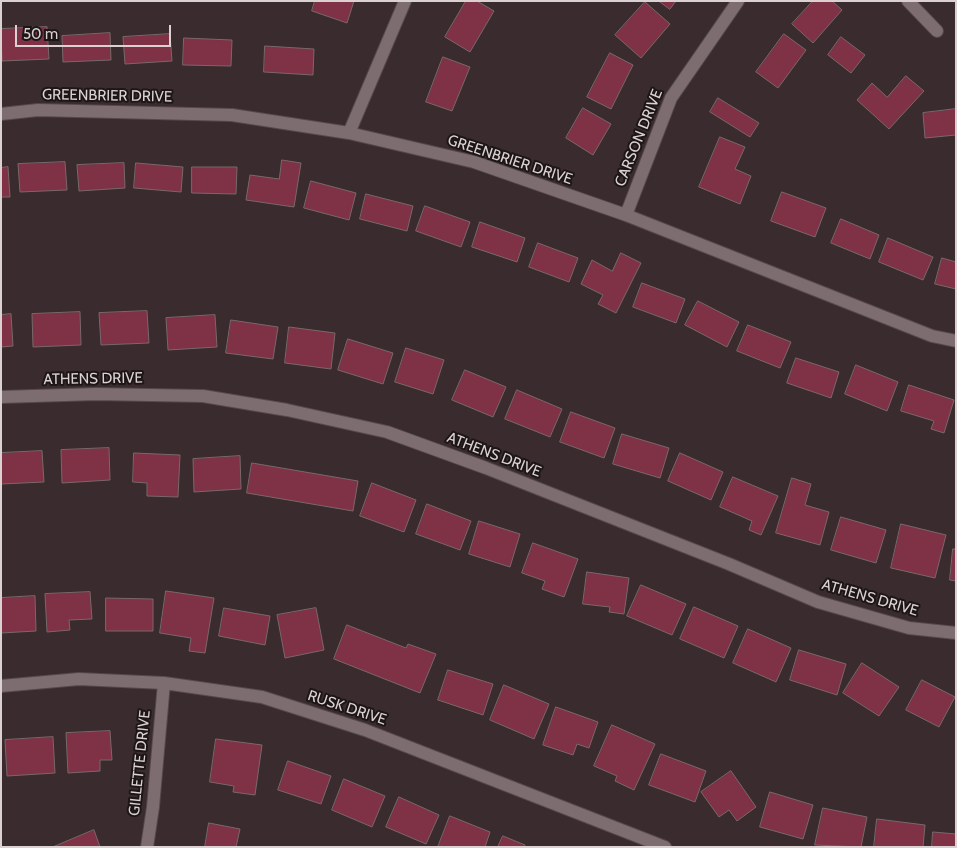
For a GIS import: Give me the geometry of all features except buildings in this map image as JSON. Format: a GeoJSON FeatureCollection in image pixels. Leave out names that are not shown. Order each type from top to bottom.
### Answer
{"type":"FeatureCollection","features":[{"type":"Feature","properties":{"kind":"street"},"geometry":{"type":"LineString","coordinates":[[349,133],[405,1]]}},
{"type":"Feature","properties":{"kind":"street","name":"CARSON DRIVE"},"geometry":{"type":"LineString","coordinates":[[626,215],[671,98],[738,1]]}},
{"type":"Feature","properties":{"kind":"street"},"geometry":{"type":"LineString","coordinates":[[908,1],[937,31]]}},
{"type":"Feature","properties":{"kind":"street","name":"GREENBRIER DRIVE"},"geometry":{"type":"LineString","coordinates":[[1,114],[38,110],[232,115],[349,133],[474,162],[626,215],[932,336],[956,341]]}},
{"type":"Feature","properties":{"kind":"street","name":"ATHENS DRIVE"},"geometry":{"type":"LineString","coordinates":[[1,397],[96,394],[203,396],[287,410],[387,432],[486,468],[729,564],[818,602],[909,628],[956,633]]}},
{"type":"Feature","properties":{"kind":"street","name":"RUSK DRIVE"},"geometry":{"type":"LineString","coordinates":[[1,686],[79,679],[164,683],[262,697],[366,730],[665,847]]}},
{"type":"Feature","properties":{"kind":"street","name":"GILLETTE DRIVE"},"geometry":{"type":"LineString","coordinates":[[147,847],[153,807],[164,683]]}}]}
